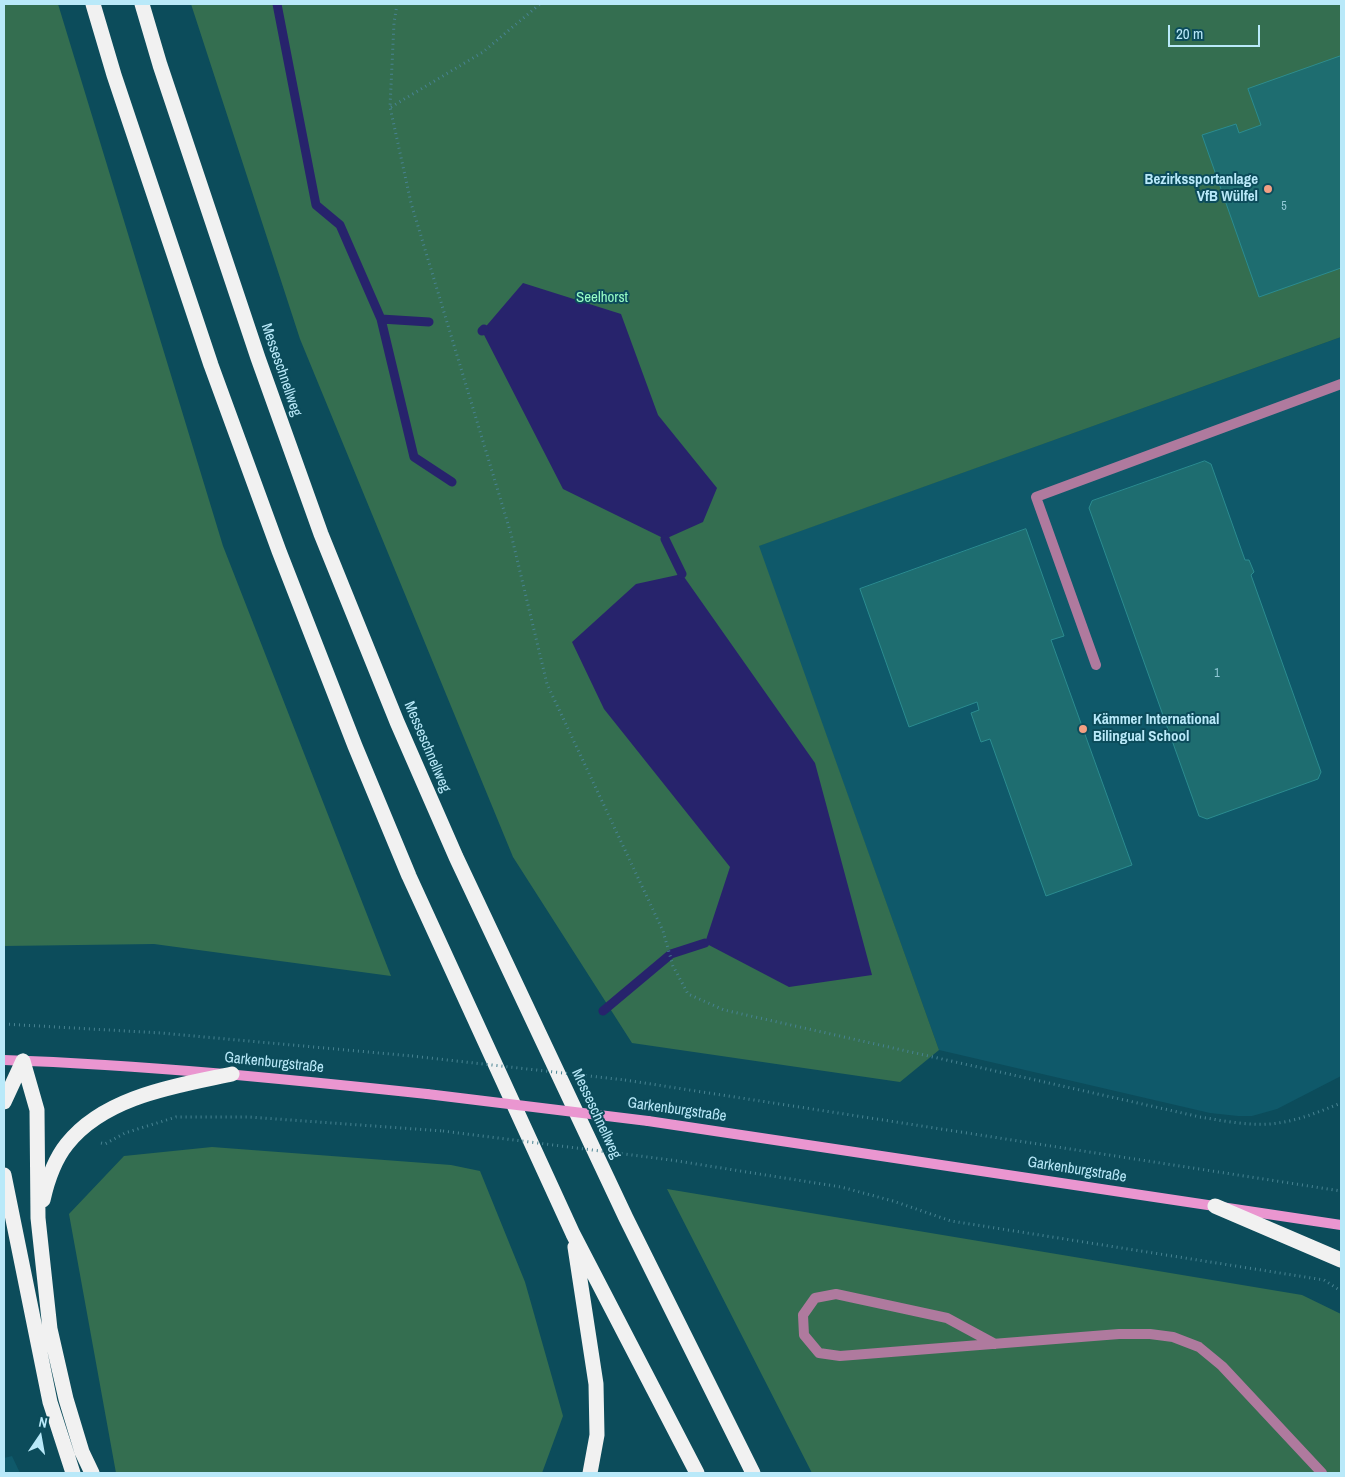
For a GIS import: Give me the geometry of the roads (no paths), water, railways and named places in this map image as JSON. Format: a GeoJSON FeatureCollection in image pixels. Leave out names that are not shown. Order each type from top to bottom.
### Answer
{"type":"FeatureCollection","features":[{"type":"Feature","properties":{"kind":"highway"},"geometry":{"type":"LineString","coordinates":[[93,4],[114,75],[211,366],[279,552],[347,728],[413,885],[573,1234],[697,1473]]}},
{"type":"Feature","properties":{"kind":"highway","name":"Messeschnellweg"},"geometry":{"type":"LineString","coordinates":[[142,4],[160,65],[258,358],[321,534],[397,722],[456,857],[626,1218],[753,1473]]}},
{"type":"Feature","properties":{"kind":"highway"},"geometry":{"type":"LineString","coordinates":[[4,1102],[23,1061]]}},
{"type":"Feature","properties":{"kind":"highway"},"geometry":{"type":"LineString","coordinates":[[23,1061],[37,1110],[38,1218],[50,1329],[66,1398],[82,1452],[92,1473]]}},
{"type":"Feature","properties":{"kind":"highway"},"geometry":{"type":"LineString","coordinates":[[38,1218],[45,1189],[56,1163],[65,1145],[79,1130],[108,1109],[164,1088],[232,1074]]}},
{"type":"Feature","properties":{"kind":"highway"},"geometry":{"type":"LineString","coordinates":[[4,1175],[50,1402],[73,1473]]}},
{"type":"Feature","properties":{"kind":"highway"},"geometry":{"type":"LineString","coordinates":[[1216,1206],[1341,1260]]}},
{"type":"Feature","properties":{"kind":"highway"},"geometry":{"type":"LineString","coordinates":[[573,1234],[596,1384],[597,1435],[590,1473]]}},
{"type":"Feature","properties":{"kind":"main road","name":"Garkenburgstraße"},"geometry":{"type":"LineString","coordinates":[[4,1060],[78,1063],[232,1074],[427,1094],[648,1121],[1341,1225]]}},
{"type":"Feature","properties":{"kind":"lane"},"geometry":{"type":"LineString","coordinates":[[1096,665],[1036,497],[1341,384]]}},
{"type":"Feature","properties":{"kind":"lane"},"geometry":{"type":"LineString","coordinates":[[995,1344],[947,1318],[836,1294],[815,1298],[803,1315],[804,1335],[819,1353],[840,1356],[995,1344],[1119,1334],[1150,1334],[1173,1337],[1199,1347],[1222,1366],[1322,1473]]}},
{"type":"Feature","properties":{"kind":"waterway"},"geometry":{"type":"LineString","coordinates":[[277,4],[316,205],[340,225],[381,319],[429,322]]}},
{"type":"Feature","properties":{"kind":"waterway"},"geometry":{"type":"LineString","coordinates":[[381,319],[414,457],[452,482]]}},
{"type":"Feature","properties":{"kind":"waterway"},"geometry":{"type":"LineString","coordinates":[[665,539],[682,574]]}},
{"type":"Feature","properties":{"kind":"waterway"},"geometry":{"type":"LineString","coordinates":[[603,1011],[671,954],[705,943]]}},
{"type":"Feature","properties":{"kind":"place","name":"Bezirkssportanlage VfB Wülfel"},"geometry":{"type":"Point","coordinates":[1268,189]}},
{"type":"Feature","properties":{"kind":"place","name":"Kämmer International Bilingual School"},"geometry":{"type":"Point","coordinates":[1083,729]}},
{"type":"Feature","properties":{"kind":"park label","name":"Seelhorst"},"geometry":{"type":"Point","coordinates":[602,298]}}]}
